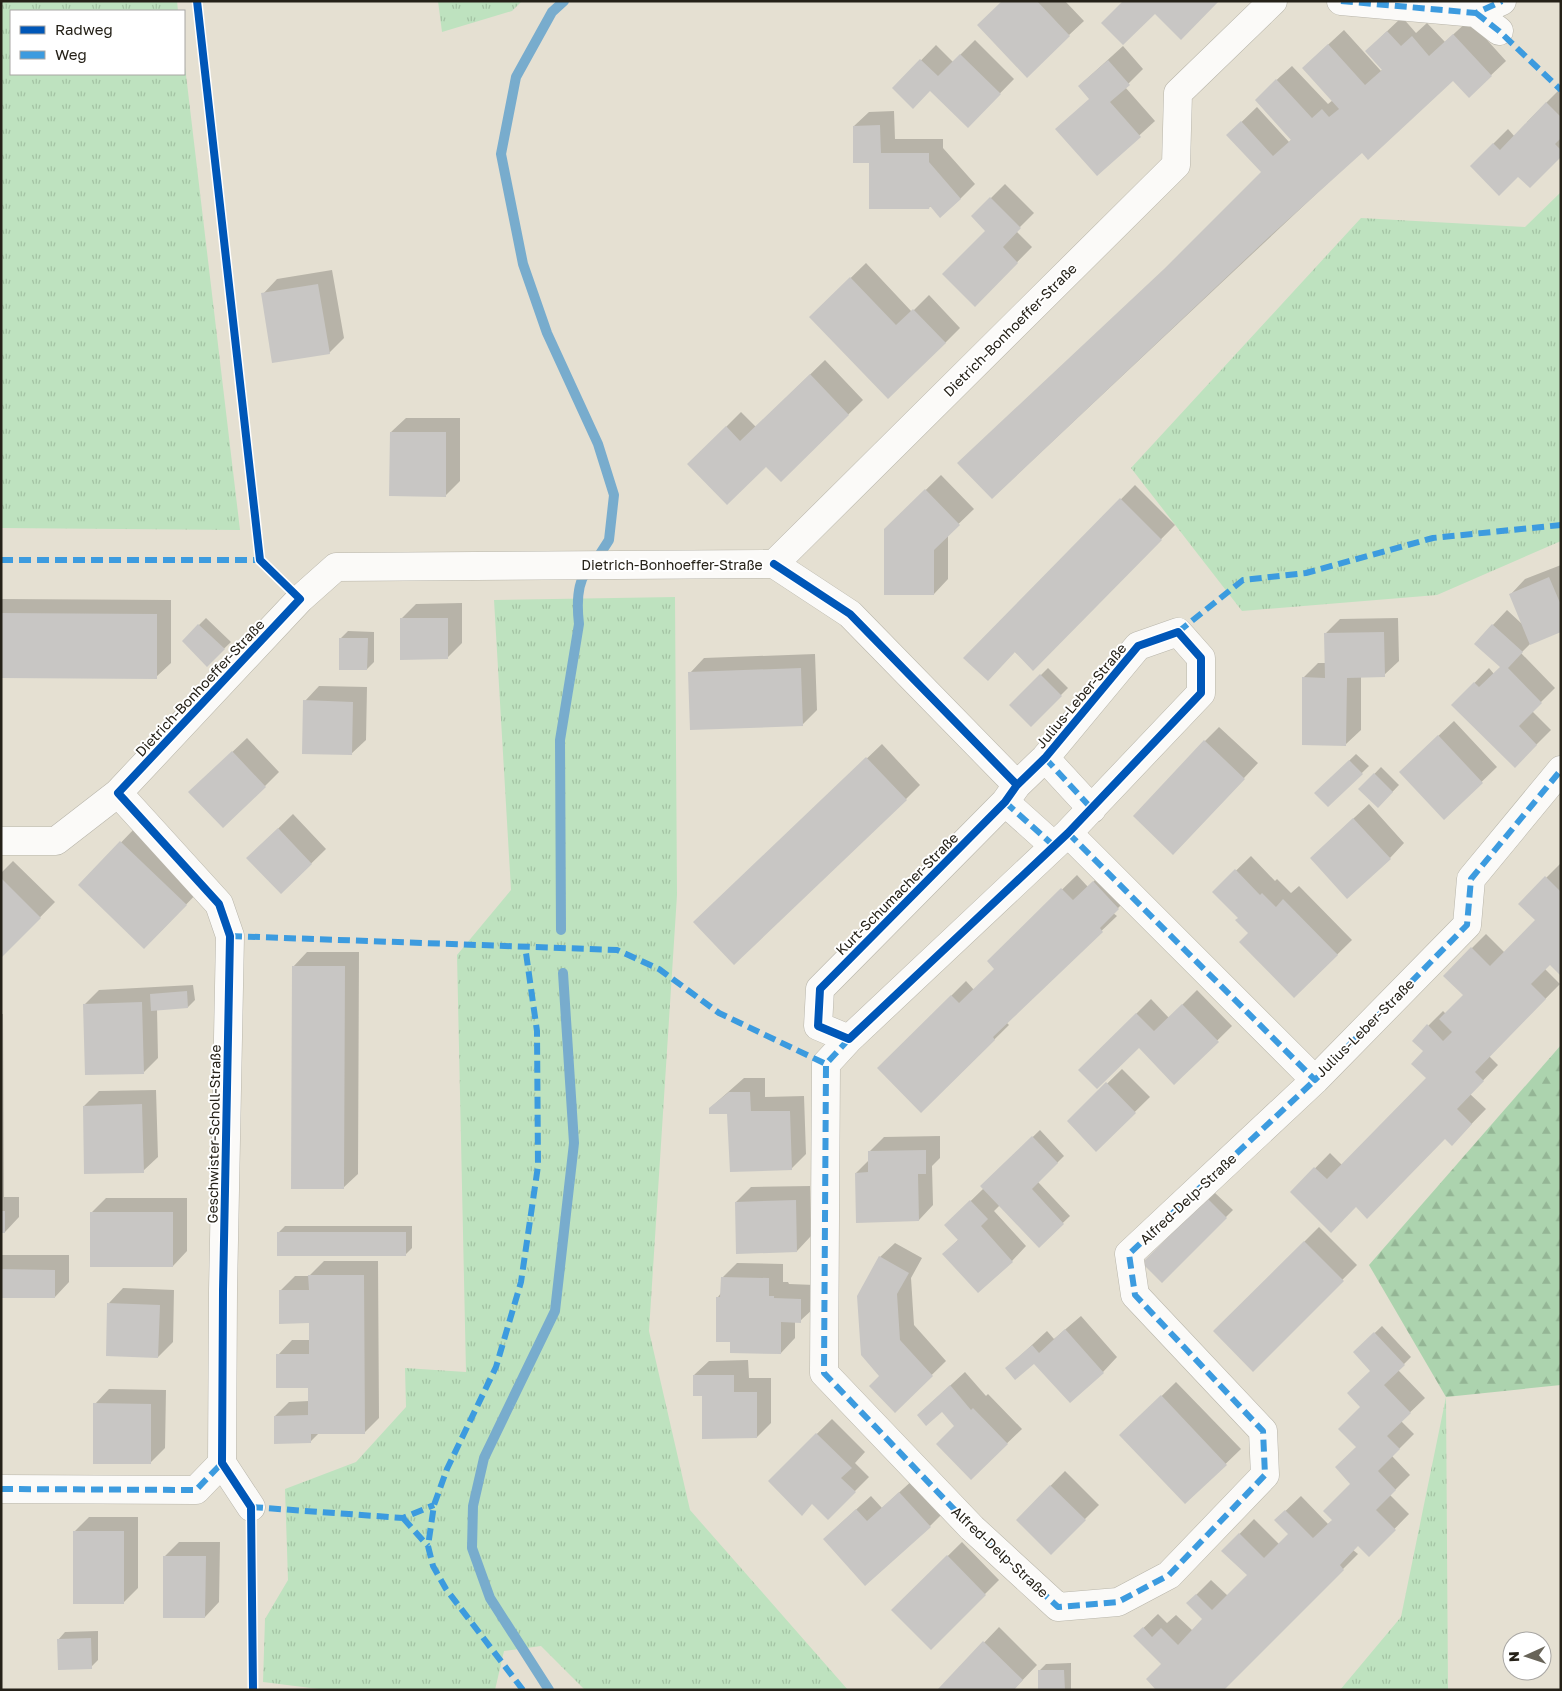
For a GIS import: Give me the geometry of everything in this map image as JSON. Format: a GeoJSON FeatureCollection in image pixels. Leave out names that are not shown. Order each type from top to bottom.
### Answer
{"type":"FeatureCollection","features":[{"type":"Feature","properties":{"kind":"street","name":"Dietrich-Bonhoeffer-Straße"},"geometry":{"type":"LineString","coordinates":[[1,841],[56,841],[118,793],[300,599],[336,567],[774,564],[1176,164],[1178,93],[1273,1]]}},
{"type":"Feature","properties":{"kind":"street"},"geometry":{"type":"LineString","coordinates":[[1341,1],[1476,13],[1502,1]]}},
{"type":"Feature","properties":{"kind":"street"},"geometry":{"type":"LineString","coordinates":[[1476,13],[1499,31]]}},
{"type":"Feature","properties":{"kind":"street"},"geometry":{"type":"LineString","coordinates":[[774,564],[850,614],[1011,794],[1061,840],[849,1039]]}},
{"type":"Feature","properties":{"kind":"street","name":"Julius-Leber-Straße"},"geometry":{"type":"LineString","coordinates":[[1011,794],[1045,758],[1138,646],[1178,632],[1201,658],[1201,693],[1092,810],[1061,840],[1315,1080],[1467,925],[1471,879],[1561,770]]}},
{"type":"Feature","properties":{"kind":"street","name":"Julius-Leber-Straße"},"geometry":{"type":"LineString","coordinates":[[1045,758],[1092,810]]}},
{"type":"Feature","properties":{"kind":"street","name":"Geschwister-Scholl-Straße"},"geometry":{"type":"LineString","coordinates":[[118,793],[219,904],[230,936],[223,1281],[222,1463]]}},
{"type":"Feature","properties":{"kind":"street","name":"Kurt-Schumacher-Straße"},"geometry":{"type":"LineString","coordinates":[[849,1039],[818,1026],[820,989],[1011,794]]}},
{"type":"Feature","properties":{"kind":"street","name":"Alfred-Delp-Straße"},"geometry":{"type":"LineString","coordinates":[[849,1039],[826,1064],[824,1373],[972,1528],[1058,1606],[1118,1602],[1169,1575],[1265,1475],[1263,1431],[1134,1295],[1129,1254],[1315,1080]]}},
{"type":"Feature","properties":{"kind":"street"},"geometry":{"type":"LineString","coordinates":[[1,1489],[196,1490],[222,1463],[251,1507]]}},
{"type":"Feature","properties":{"kind":"green space"},"geometry":{"type":"Polygon","coordinates":[[[1,1],[177,1],[178,10],[10,10],[10,75],[185,75],[185,66],[240,530],[1,528],[1,1]]]}},
{"type":"Feature","properties":{"kind":"green space"},"geometry":{"type":"Polygon","coordinates":[[[438,1],[522,1],[512,11],[442,32],[438,1]]]}},
{"type":"Feature","properties":{"kind":"green space"},"geometry":{"type":"Polygon","coordinates":[[[1561,192],[1561,541],[1437,595],[1242,611],[1131,468],[1361,218],[1525,227],[1561,192]]]}},
{"type":"Feature","properties":{"kind":"green space"},"geometry":{"type":"Polygon","coordinates":[[[675,597],[677,895],[649,1331],[690,1510],[848,1690],[585,1690],[541,1646],[504,1651],[495,1690],[327,1690],[263,1682],[265,1619],[288,1580],[285,1489],[356,1462],[406,1407],[405,1368],[466,1372],[457,955],[511,890],[494,600],[675,597]]]}},
{"type":"Feature","properties":{"kind":"green space"},"geometry":{"type":"Polygon","coordinates":[[[1561,1045],[1561,1385],[1446,1397],[1369,1265],[1561,1045]]]}},
{"type":"Feature","properties":{"kind":"green space"},"geometry":{"type":"Polygon","coordinates":[[[1446,1397],[1448,1690],[1340,1690],[1401,1617],[1446,1397]]]}},
{"type":"Feature","properties":{"kind":"building"},"geometry":{"type":"Polygon","coordinates":[[[1002,1],[1037,1],[1070,36],[1027,78],[977,25],[1002,1]]]}},
{"type":"Feature","properties":{"kind":"building"},"geometry":{"type":"Polygon","coordinates":[[[1123,1],[1219,1],[1181,40],[1155,14],[1123,45],[1101,23],[1123,1]]]}},
{"type":"Feature","properties":{"kind":"building"},"geometry":{"type":"Polygon","coordinates":[[[1387,31],[1401,46],[1412,36],[1429,56],[1453,34],[1492,76],[1469,98],[1453,81],[1368,160],[1362,153],[1270,236],[992,499],[957,463],[1164,269],[1261,172],[1226,135],[1241,121],[1273,156],[1291,140],[1255,100],[1276,79],[1312,118],[1322,109],[1329,117],[1339,109],[1302,68],[1328,44],[1365,85],[1382,70],[1365,51],[1387,31]]]}},
{"type":"Feature","properties":{"kind":"building"},"geometry":{"type":"Polygon","coordinates":[[[960,54],[1001,94],[968,128],[930,91],[913,109],[892,88],[920,59],[938,76],[960,54]]]}},
{"type":"Feature","properties":{"kind":"building"},"geometry":{"type":"Polygon","coordinates":[[[1108,60],[1130,85],[1110,102],[1141,137],[1097,176],[1055,129],[1089,99],[1078,86],[1108,60]]]}},
{"type":"Feature","properties":{"kind":"building"},"geometry":{"type":"Polygon","coordinates":[[[1546,102],[1561,117],[1561,138],[1555,144],[1561,150],[1561,157],[1530,188],[1518,177],[1499,196],[1470,166],[1493,143],[1500,150],[1546,102]]]}},
{"type":"Feature","properties":{"kind":"building"},"geometry":{"type":"Polygon","coordinates":[[[880,125],[881,153],[929,153],[929,162],[961,199],[940,218],[930,206],[929,209],[869,209],[869,163],[853,163],[853,126],[880,125]]]}},
{"type":"Feature","properties":{"kind":"building"},"geometry":{"type":"Polygon","coordinates":[[[990,197],[1021,228],[1003,247],[1018,263],[975,307],[942,274],[985,231],[971,216],[990,197]]]}},
{"type":"Feature","properties":{"kind":"building"},"geometry":{"type":"Polygon","coordinates":[[[850,277],[896,325],[913,309],[946,343],[888,399],[809,317],[850,277]]]}},
{"type":"Feature","properties":{"kind":"building"},"geometry":{"type":"Polygon","coordinates":[[[318,284],[330,354],[272,363],[261,293],[318,284]]]}},
{"type":"Feature","properties":{"kind":"building"},"geometry":{"type":"Polygon","coordinates":[[[810,374],[849,415],[781,482],[766,467],[727,505],[687,464],[726,426],[740,441],[810,374]]]}},
{"type":"Feature","properties":{"kind":"building"},"geometry":{"type":"Polygon","coordinates":[[[390,432],[446,432],[446,497],[389,496],[390,432]]]}},
{"type":"Feature","properties":{"kind":"building"},"geometry":{"type":"Polygon","coordinates":[[[925,489],[960,525],[934,550],[934,595],[884,595],[884,529],[925,489]]]}},
{"type":"Feature","properties":{"kind":"building"},"geometry":{"type":"Polygon","coordinates":[[[1120,498],[1162,540],[1033,671],[1015,652],[988,681],[963,658],[1120,498]]]}},
{"type":"Feature","properties":{"kind":"building"},"geometry":{"type":"Polygon","coordinates":[[[1549,577],[1561,605],[1561,632],[1530,645],[1509,594],[1549,577]]]}},
{"type":"Feature","properties":{"kind":"building"},"geometry":{"type":"Polygon","coordinates":[[[1,613],[157,614],[157,679],[1,678],[1,613]]]}},
{"type":"Feature","properties":{"kind":"building"},"geometry":{"type":"Polygon","coordinates":[[[400,618],[448,618],[448,659],[400,660],[400,618]]]}},
{"type":"Feature","properties":{"kind":"building"},"geometry":{"type":"Polygon","coordinates":[[[198,624],[225,649],[207,667],[182,641],[198,624]]]}},
{"type":"Feature","properties":{"kind":"building"},"geometry":{"type":"Polygon","coordinates":[[[1492,624],[1523,652],[1508,668],[1542,703],[1519,726],[1537,745],[1515,768],[1451,705],[1474,682],[1479,687],[1500,667],[1474,644],[1492,624]]]}},
{"type":"Feature","properties":{"kind":"building"},"geometry":{"type":"Polygon","coordinates":[[[1384,632],[1385,677],[1347,678],[1346,746],[1302,745],[1302,677],[1325,678],[1324,633],[1384,632]]]}},
{"type":"Feature","properties":{"kind":"building"},"geometry":{"type":"Polygon","coordinates":[[[339,638],[368,638],[367,670],[339,670],[339,638]]]}},
{"type":"Feature","properties":{"kind":"building"},"geometry":{"type":"Polygon","coordinates":[[[801,668],[803,726],[690,730],[688,672],[801,668]]]}},
{"type":"Feature","properties":{"kind":"building"},"geometry":{"type":"Polygon","coordinates":[[[1040,674],[1062,696],[1031,727],[1009,705],[1040,674]]]}},
{"type":"Feature","properties":{"kind":"building"},"geometry":{"type":"Polygon","coordinates":[[[303,700],[353,702],[352,755],[302,754],[303,700]]]}},
{"type":"Feature","properties":{"kind":"building"},"geometry":{"type":"Polygon","coordinates":[[[1438,735],[1483,783],[1444,820],[1399,772],[1438,735]]]}},
{"type":"Feature","properties":{"kind":"building"},"geometry":{"type":"Polygon","coordinates":[[[1204,740],[1245,779],[1173,855],[1133,816],[1204,740]]]}},
{"type":"Feature","properties":{"kind":"building"},"geometry":{"type":"Polygon","coordinates":[[[232,751],[266,787],[223,828],[188,792],[232,751]]]}},
{"type":"Feature","properties":{"kind":"building"},"geometry":{"type":"Polygon","coordinates":[[[866,757],[907,800],[734,965],[693,922],[866,757]]]}},
{"type":"Feature","properties":{"kind":"building"},"geometry":{"type":"Polygon","coordinates":[[[1349,760],[1363,774],[1328,807],[1314,793],[1349,760]]]}},
{"type":"Feature","properties":{"kind":"building"},"geometry":{"type":"Polygon","coordinates":[[[1374,773],[1393,792],[1378,808],[1358,789],[1374,773]]]}},
{"type":"Feature","properties":{"kind":"building"},"geometry":{"type":"Polygon","coordinates":[[[1353,818],[1391,859],[1347,899],[1310,858],[1353,818]]]}},
{"type":"Feature","properties":{"kind":"building"},"geometry":{"type":"Polygon","coordinates":[[[278,828],[312,864],[281,894],[246,858],[278,828]]]}},
{"type":"Feature","properties":{"kind":"building"},"geometry":{"type":"Polygon","coordinates":[[[120,841],[187,905],[144,949],[78,885],[120,841]]]}},
{"type":"Feature","properties":{"kind":"building"},"geometry":{"type":"Polygon","coordinates":[[[1235,869],[1260,895],[1262,893],[1276,907],[1283,899],[1338,955],[1294,998],[1239,942],[1248,933],[1235,920],[1238,918],[1212,892],[1235,869]]]}},
{"type":"Feature","properties":{"kind":"building"},"geometry":{"type":"Polygon","coordinates":[[[1545,876],[1561,892],[1561,976],[1550,965],[1531,984],[1546,999],[1475,1072],[1484,1081],[1457,1109],[1472,1124],[1452,1146],[1445,1139],[1367,1219],[1356,1207],[1331,1233],[1290,1192],[1314,1167],[1327,1179],[1426,1078],[1411,1064],[1423,1051],[1412,1041],[1427,1024],[1443,1041],[1452,1032],[1439,1019],[1463,995],[1443,976],[1471,947],[1490,966],[1535,920],[1518,904],[1545,876]]]}},
{"type":"Feature","properties":{"kind":"building"},"geometry":{"type":"Polygon","coordinates":[[[1,878],[41,918],[1,958],[1,878]]]}},
{"type":"Feature","properties":{"kind":"building"},"geometry":{"type":"Polygon","coordinates":[[[1093,881],[1119,909],[1100,928],[1103,932],[993,1037],[995,1040],[921,1113],[877,1068],[951,995],[959,1003],[994,969],[987,961],[1061,888],[1073,900],[1093,881]]]}},
{"type":"Feature","properties":{"kind":"building"},"geometry":{"type":"Polygon","coordinates":[[[292,966],[345,966],[344,1189],[291,1189],[292,966]]]}},
{"type":"Feature","properties":{"kind":"building"},"geometry":{"type":"Polygon","coordinates":[[[187,991],[188,1008],[151,1011],[150,994],[187,991]]]}},
{"type":"Feature","properties":{"kind":"building"},"geometry":{"type":"Polygon","coordinates":[[[142,1002],[144,1074],[85,1075],[83,1004],[142,1002]]]}},
{"type":"Feature","properties":{"kind":"building"},"geometry":{"type":"Polygon","coordinates":[[[1182,1004],[1219,1042],[1174,1085],[1139,1048],[1097,1089],[1078,1070],[1136,1013],[1154,1031],[1182,1004]]]}},
{"type":"Feature","properties":{"kind":"building"},"geometry":{"type":"Polygon","coordinates":[[[1106,1082],[1136,1113],[1096,1152],[1067,1121],[1106,1082]]]}},
{"type":"Feature","properties":{"kind":"building"},"geometry":{"type":"Polygon","coordinates":[[[729,1092],[750,1092],[751,1111],[790,1111],[792,1170],[730,1172],[727,1114],[709,1114],[709,1108],[729,1092]]]}},
{"type":"Feature","properties":{"kind":"building"},"geometry":{"type":"Polygon","coordinates":[[[142,1104],[144,1173],[84,1174],[83,1106],[142,1104]]]}},
{"type":"Feature","properties":{"kind":"building"},"geometry":{"type":"Polygon","coordinates":[[[1032,1136],[1058,1163],[1032,1189],[1064,1224],[1039,1248],[980,1186],[1032,1136]]]}},
{"type":"Feature","properties":{"kind":"building"},"geometry":{"type":"Polygon","coordinates":[[[926,1150],[926,1174],[918,1174],[919,1221],[856,1223],[855,1173],[868,1172],[868,1151],[926,1150]]]}},
{"type":"Feature","properties":{"kind":"building"},"geometry":{"type":"Polygon","coordinates":[[[1207,1198],[1227,1218],[1162,1283],[1142,1263],[1207,1198]]]}},
{"type":"Feature","properties":{"kind":"building"},"geometry":{"type":"Polygon","coordinates":[[[796,1200],[797,1252],[736,1254],[735,1202],[796,1200]]]}},
{"type":"Feature","properties":{"kind":"building"},"geometry":{"type":"Polygon","coordinates":[[[970,1200],[988,1219],[981,1226],[1013,1262],[978,1293],[942,1254],[958,1240],[944,1225],[970,1200]]]}},
{"type":"Feature","properties":{"kind":"building"},"geometry":{"type":"Polygon","coordinates":[[[1,1211],[5,1211],[5,1233],[1,1233],[1,1211]]]}},
{"type":"Feature","properties":{"kind":"building"},"geometry":{"type":"Polygon","coordinates":[[[90,1212],[173,1212],[173,1267],[90,1267],[90,1212]]]}},
{"type":"Feature","properties":{"kind":"building"},"geometry":{"type":"Polygon","coordinates":[[[277,1232],[406,1232],[406,1256],[277,1256],[277,1232]]]}},
{"type":"Feature","properties":{"kind":"building"},"geometry":{"type":"Polygon","coordinates":[[[1304,1241],[1344,1281],[1253,1372],[1213,1331],[1304,1241]]]}},
{"type":"Feature","properties":{"kind":"building"},"geometry":{"type":"Polygon","coordinates":[[[879,1256],[909,1273],[897,1294],[900,1340],[933,1376],[895,1413],[869,1386],[879,1376],[861,1355],[857,1296],[879,1256]]]}},
{"type":"Feature","properties":{"kind":"building"},"geometry":{"type":"Polygon","coordinates":[[[1,1269],[55,1270],[55,1298],[1,1298],[1,1269]]]}},
{"type":"Feature","properties":{"kind":"building"},"geometry":{"type":"Polygon","coordinates":[[[308,1275],[364,1275],[365,1434],[311,1434],[311,1443],[274,1444],[274,1416],[308,1415],[308,1388],[276,1388],[276,1354],[309,1354],[309,1323],[279,1324],[279,1290],[309,1290],[308,1275]]]}},
{"type":"Feature","properties":{"kind":"building"},"geometry":{"type":"Polygon","coordinates":[[[721,1277],[769,1278],[769,1296],[774,1296],[774,1298],[801,1299],[801,1323],[781,1322],[781,1354],[730,1353],[730,1342],[716,1342],[716,1297],[720,1297],[721,1277]]]}},
{"type":"Feature","properties":{"kind":"building"},"geometry":{"type":"Polygon","coordinates":[[[107,1303],[160,1305],[158,1358],[106,1356],[107,1303]]]}},
{"type":"Feature","properties":{"kind":"building"},"geometry":{"type":"Polygon","coordinates":[[[1065,1329],[1104,1373],[1070,1403],[1034,1364],[1015,1380],[1005,1368],[1032,1345],[1039,1353],[1065,1329]]]}},
{"type":"Feature","properties":{"kind":"building"},"geometry":{"type":"Polygon","coordinates":[[[1374,1332],[1405,1365],[1384,1385],[1411,1413],[1387,1436],[1400,1449],[1378,1471],[1396,1490],[1376,1510],[1396,1530],[1369,1557],[1358,1546],[1340,1565],[1344,1570],[1224,1690],[1156,1690],[1146,1679],[1161,1664],[1133,1636],[1143,1627],[1152,1637],[1161,1628],[1178,1645],[1202,1619],[1186,1603],[1196,1594],[1212,1610],[1247,1575],[1221,1551],[1239,1533],[1264,1558],[1288,1534],[1274,1520],[1285,1510],[1313,1538],[1332,1520],[1323,1511],[1350,1484],[1335,1467],[1356,1447],[1338,1429],[1360,1407],[1347,1393],[1370,1371],[1353,1352],[1374,1332]]]}},
{"type":"Feature","properties":{"kind":"building"},"geometry":{"type":"Polygon","coordinates":[[[693,1375],[734,1375],[734,1392],[757,1392],[757,1438],[702,1439],[702,1396],[693,1396],[693,1375]]]}},
{"type":"Feature","properties":{"kind":"building"},"geometry":{"type":"Polygon","coordinates":[[[950,1385],[971,1410],[973,1408],[1008,1444],[971,1480],[936,1444],[954,1426],[942,1412],[926,1426],[917,1415],[950,1385]]]}},
{"type":"Feature","properties":{"kind":"building"},"geometry":{"type":"Polygon","coordinates":[[[1161,1395],[1227,1465],[1185,1504],[1119,1435],[1161,1395]]]}},
{"type":"Feature","properties":{"kind":"building"},"geometry":{"type":"Polygon","coordinates":[[[93,1403],[151,1404],[151,1464],[93,1464],[93,1403]]]}},
{"type":"Feature","properties":{"kind":"building"},"geometry":{"type":"Polygon","coordinates":[[[816,1433],[852,1468],[841,1478],[856,1492],[828,1520],[812,1504],[802,1516],[768,1481],[816,1433]]]}},
{"type":"Feature","properties":{"kind":"building"},"geometry":{"type":"Polygon","coordinates":[[[1050,1485],[1086,1520],[1051,1555],[1016,1520],[1050,1485]]]}},
{"type":"Feature","properties":{"kind":"building"},"geometry":{"type":"Polygon","coordinates":[[[899,1492],[931,1527],[865,1586],[823,1539],[856,1509],[867,1521],[899,1492]]]}},
{"type":"Feature","properties":{"kind":"building"},"geometry":{"type":"Polygon","coordinates":[[[73,1531],[124,1531],[124,1604],[73,1604],[73,1531]]]}},
{"type":"Feature","properties":{"kind":"building"},"geometry":{"type":"Polygon","coordinates":[[[947,1555],[986,1595],[931,1650],[891,1610],[947,1555]]]}},
{"type":"Feature","properties":{"kind":"building"},"geometry":{"type":"Polygon","coordinates":[[[163,1556],[206,1556],[205,1618],[163,1618],[163,1556]]]}},
{"type":"Feature","properties":{"kind":"building"},"geometry":{"type":"Polygon","coordinates":[[[91,1638],[92,1669],[58,1670],[57,1639],[91,1638]]]}},
{"type":"Feature","properties":{"kind":"building"},"geometry":{"type":"Polygon","coordinates":[[[983,1641],[1023,1680],[1014,1690],[937,1690],[983,1641]]]}},
{"type":"Feature","properties":{"kind":"building"},"geometry":{"type":"Polygon","coordinates":[[[1038,1670],[1064,1670],[1065,1690],[1038,1690],[1038,1670]]]}},
{"type":"Feature","properties":{"kind":"waterway"},"geometry":{"type":"LineString","coordinates":[[564,1],[552,12],[516,77],[501,154],[523,264],[547,333],[598,444],[614,495],[609,540],[600,554]]}},
{"type":"Feature","properties":{"kind":"waterway"},"geometry":{"type":"LineString","coordinates":[[561,930],[560,740],[579,624],[579,590],[586,572]]}},
{"type":"Feature","properties":{"kind":"waterway"},"geometry":{"type":"LineString","coordinates":[[549,1690],[490,1598],[472,1548],[473,1506],[484,1458],[555,1311],[574,1143],[563,973]]}},
{"type":"Feature","properties":{"kind":"marked path"},"geometry":{"type":"LineString","coordinates":[[1341,1],[1476,13],[1502,1]]}},
{"type":"Feature","properties":{"kind":"marked path"},"geometry":{"type":"LineString","coordinates":[[1476,13],[1499,31],[1561,90]]}},
{"type":"Feature","properties":{"kind":"marked path"},"geometry":{"type":"LineString","coordinates":[[1178,632],[1243,580],[1306,573],[1433,538],[1561,525]]}},
{"type":"Feature","properties":{"kind":"marked path"},"geometry":{"type":"LineString","coordinates":[[1,560],[260,560]]}},
{"type":"Feature","properties":{"kind":"marked path"},"geometry":{"type":"LineString","coordinates":[[1045,758],[1092,809]]}},
{"type":"Feature","properties":{"kind":"marked path"},"geometry":{"type":"LineString","coordinates":[[1068,833],[1315,1080],[1467,925],[1471,879],[1561,770]]}},
{"type":"Feature","properties":{"kind":"marked path"},"geometry":{"type":"LineString","coordinates":[[1005,802],[1054,846]]}},
{"type":"Feature","properties":{"kind":"marked path"},"geometry":{"type":"LineString","coordinates":[[230,936],[617,950],[659,969],[719,1013],[826,1064]]}},
{"type":"Feature","properties":{"kind":"marked path"},"geometry":{"type":"LineString","coordinates":[[523,1690],[446,1589],[433,1566],[428,1546],[434,1505],[447,1469],[496,1367],[521,1282],[538,1166],[537,1031],[525,946]]}},
{"type":"Feature","properties":{"kind":"marked path"},"geometry":{"type":"LineString","coordinates":[[849,1039],[826,1064],[824,1373],[972,1528],[1058,1607],[1118,1602],[1169,1575],[1265,1475],[1263,1431],[1135,1295],[1129,1254],[1315,1080]]}},
{"type":"Feature","properties":{"kind":"marked path"},"geometry":{"type":"LineString","coordinates":[[1,1489],[196,1490],[222,1463]]}},
{"type":"Feature","properties":{"kind":"marked path"},"geometry":{"type":"LineString","coordinates":[[251,1507],[403,1518],[434,1505]]}},
{"type":"Feature","properties":{"kind":"marked path"},"geometry":{"type":"LineString","coordinates":[[403,1518],[428,1546]]}},
{"type":"Feature","properties":{"kind":"cycle path"},"geometry":{"type":"LineString","coordinates":[[197,1],[260,560],[300,599],[118,793],[219,904],[230,936],[223,1291],[222,1463],[251,1507],[253,1690]]}},
{"type":"Feature","properties":{"kind":"cycle path"},"geometry":{"type":"LineString","coordinates":[[774,564],[850,614],[1017,785],[1005,802],[820,989],[818,1026],[849,1039],[1068,833],[1201,693],[1201,658],[1178,632],[1138,646],[1045,758],[1017,785]]}}]}
